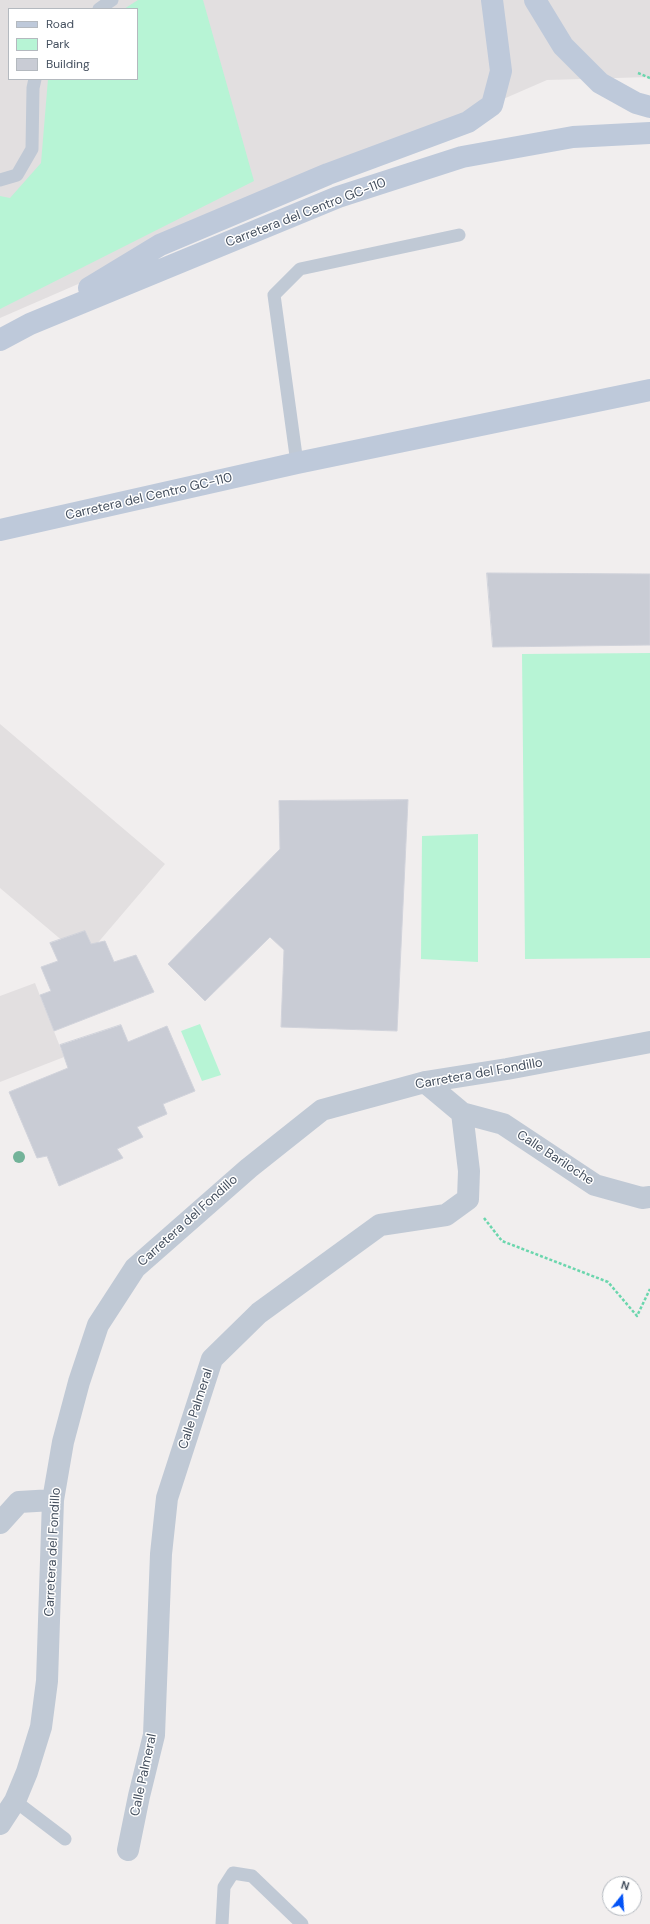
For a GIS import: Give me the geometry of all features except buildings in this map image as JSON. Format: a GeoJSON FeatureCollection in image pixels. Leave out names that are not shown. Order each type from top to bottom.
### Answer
{"type":"FeatureCollection","features":[{"type":"Feature","properties":{"kind":"main road"},"geometry":{"type":"LineString","coordinates":[[0,336],[30,324],[160,245],[328,174],[468,122],[492,105],[501,71],[492,0]]}},
{"type":"Feature","properties":{"kind":"main road"},"geometry":{"type":"LineString","coordinates":[[535,0],[563,46],[600,83],[636,103],[650,107]]}},
{"type":"Feature","properties":{"kind":"main road","name":"Carretera del Centro GC-110"},"geometry":{"type":"LineString","coordinates":[[0,340],[30,324],[338,197],[462,157],[573,137],[650,133]]}},
{"type":"Feature","properties":{"kind":"main road","name":"Carretera del Centro GC-110"},"geometry":{"type":"LineString","coordinates":[[0,530],[297,463],[650,390]]}},
{"type":"Feature","properties":{"kind":"street","name":"Carretera del Fondillo"},"geometry":{"type":"LineString","coordinates":[[0,1824],[15,1801],[27,1772],[41,1726],[47,1681],[53,1500],[63,1442],[79,1382],[98,1325],[135,1268],[249,1168],[322,1110],[425,1082],[507,1069],[650,1042]]}},
{"type":"Feature","properties":{"kind":"street"},"geometry":{"type":"LineString","coordinates":[[425,1082],[462,1113],[469,1172],[468,1199]]}},
{"type":"Feature","properties":{"kind":"street","name":"Calle Bariloche"},"geometry":{"type":"LineString","coordinates":[[462,1113],[503,1124],[596,1185],[642,1198],[650,1197]]}},
{"type":"Feature","properties":{"kind":"street","name":"Calle Palmeral"},"geometry":{"type":"LineString","coordinates":[[128,1850],[154,1735],[161,1554],[167,1498],[212,1359],[259,1313],[380,1225],[446,1215],[468,1199]]}},
{"type":"Feature","properties":{"kind":"street"},"geometry":{"type":"LineString","coordinates":[[0,1523],[19,1502],[53,1500]]}},
{"type":"Feature","properties":{"kind":"lane"},"geometry":{"type":"LineString","coordinates":[[100,8],[112,0]]}},
{"type":"Feature","properties":{"kind":"lane"},"geometry":{"type":"LineString","coordinates":[[0,180],[17,176],[32,149],[34,88],[36,80]]}},
{"type":"Feature","properties":{"kind":"lane"},"geometry":{"type":"LineString","coordinates":[[297,463],[274,295],[300,269],[459,235]]}},
{"type":"Feature","properties":{"kind":"lane"},"geometry":{"type":"LineString","coordinates":[[15,1801],[65,1839]]}},
{"type":"Feature","properties":{"kind":"lane"},"geometry":{"type":"LineString","coordinates":[[222,1924],[224,1887],[233,1874],[252,1876],[302,1924]]}},
{"type":"Feature","properties":{"kind":"path"},"geometry":{"type":"LineString","coordinates":[[468,1199],[502,1241],[608,1282],[637,1316],[650,1289]]}},
{"type":"Feature","properties":{"kind":"shaded area"},"geometry":{"type":"Polygon","coordinates":[[[0,0],[650,0],[650,77],[547,80],[0,318],[0,0]]]}},
{"type":"Feature","properties":{"kind":"shaded area"},"geometry":{"type":"Polygon","coordinates":[[[0,724],[165,864],[84,959],[0,888],[0,724]]]}},
{"type":"Feature","properties":{"kind":"shaded area"},"geometry":{"type":"Polygon","coordinates":[[[35,983],[64,1057],[0,1082],[0,996],[35,983]]]}},
{"type":"Feature","properties":{"kind":"green space"},"geometry":{"type":"Polygon","coordinates":[[[138,0],[203,0],[254,181],[0,309],[0,196],[10,198],[41,163],[48,80],[138,80],[138,8],[126,8],[138,0]]]}},
{"type":"Feature","properties":{"kind":"green space"},"geometry":{"type":"Polygon","coordinates":[[[650,653],[650,958],[525,959],[522,654],[650,653]]]}},
{"type":"Feature","properties":{"kind":"green space"},"geometry":{"type":"Polygon","coordinates":[[[478,834],[478,962],[421,959],[422,836],[478,834]]]}},
{"type":"Feature","properties":{"kind":"green space"},"geometry":{"type":"Polygon","coordinates":[[[200,1024],[221,1075],[202,1081],[181,1031],[200,1024]]]}}]}
